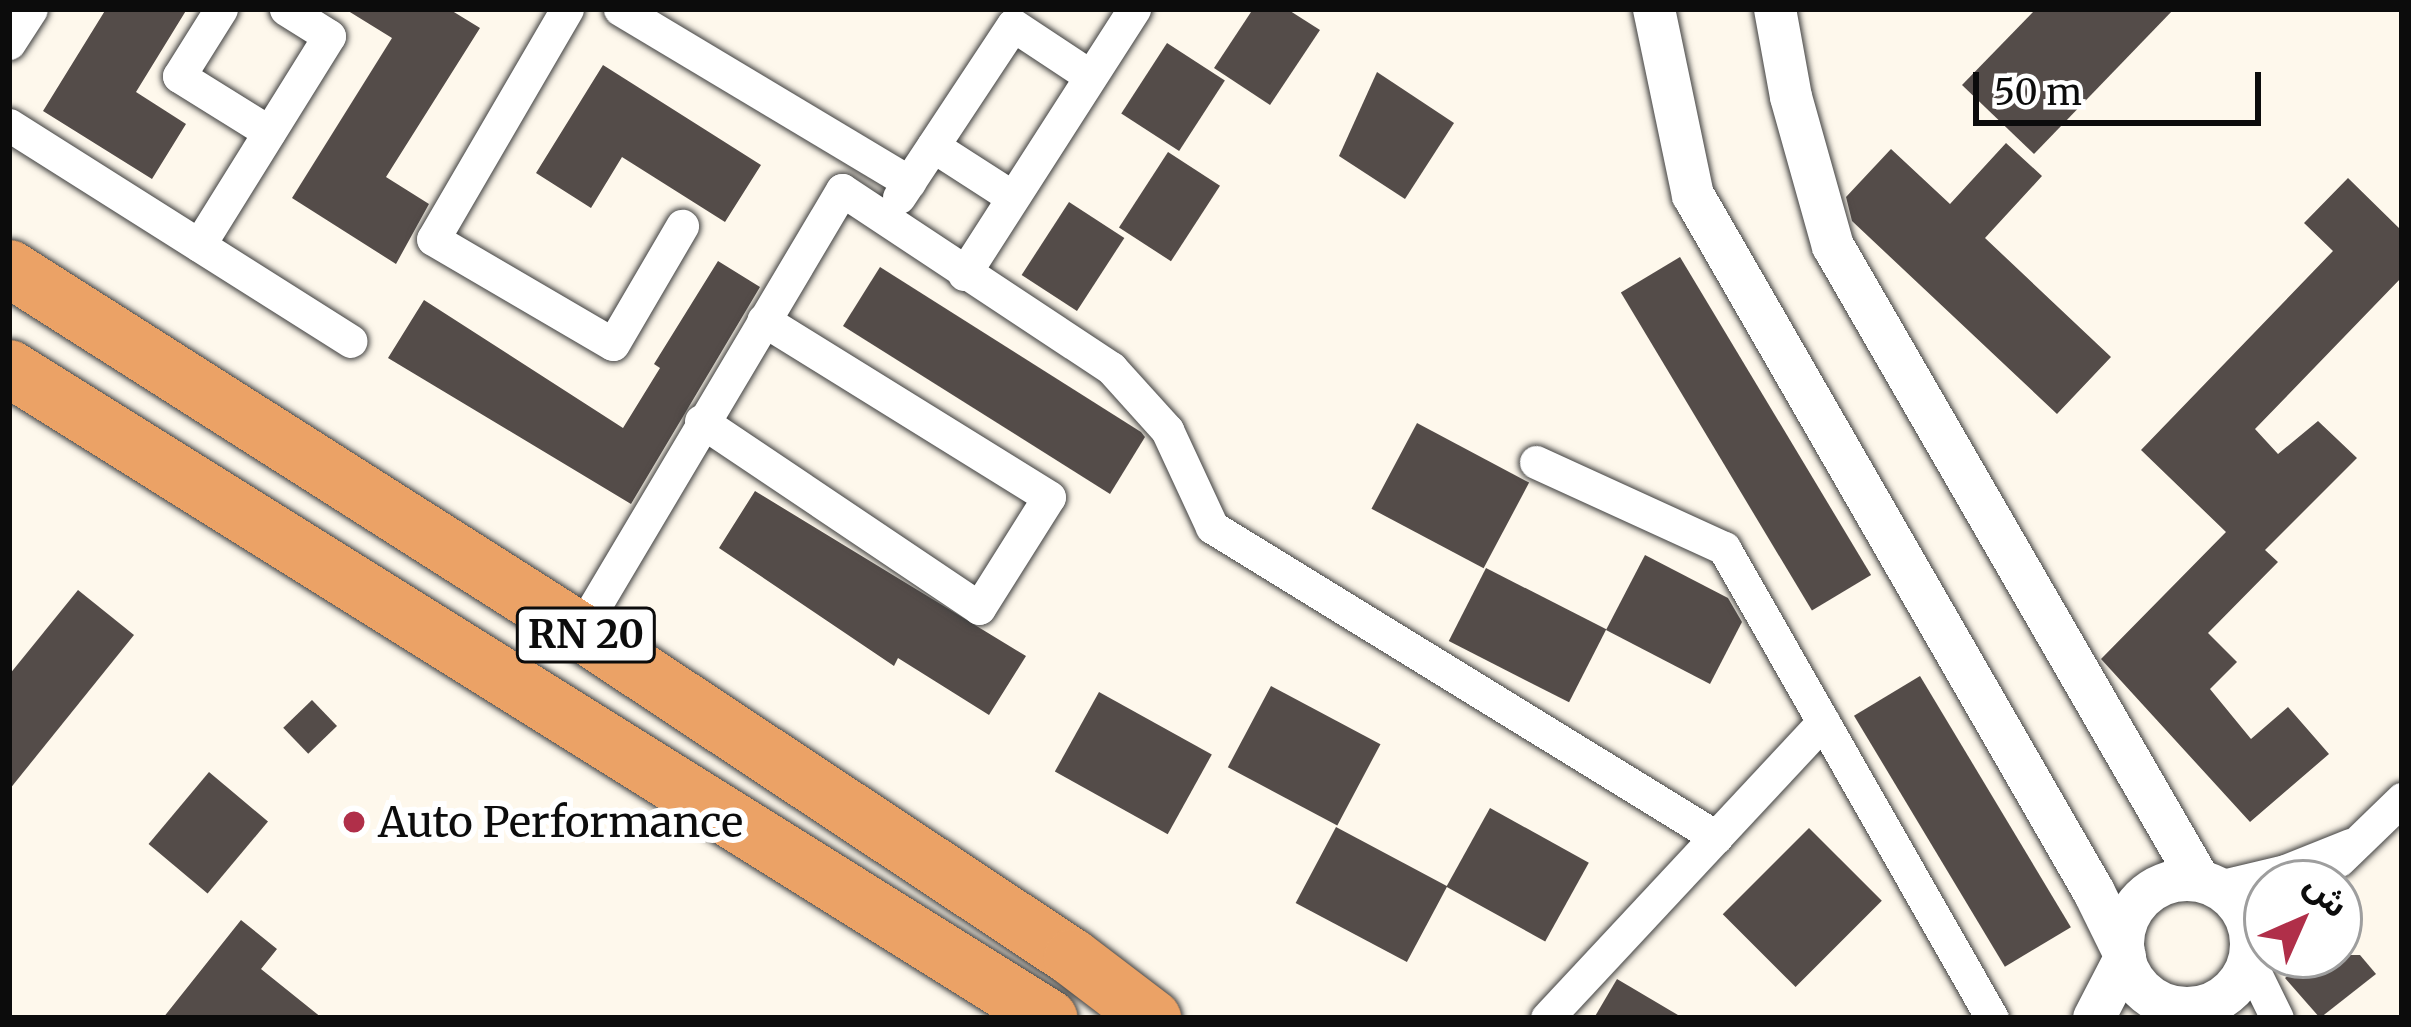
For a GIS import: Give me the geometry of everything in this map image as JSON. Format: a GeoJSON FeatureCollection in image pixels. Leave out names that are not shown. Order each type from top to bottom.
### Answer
{"type":"FeatureCollection","features":[{"type":"Feature","properties":{"kind":"highway","name":"RN 20"},"geometry":{"type":"LineString","coordinates":[[9,268],[580,631],[1072,957],[1152,1018]]}},
{"type":"Feature","properties":{"kind":"highway","name":"RN 20"},"geometry":{"type":"LineString","coordinates":[[9,368],[1048,1018]]}},
{"type":"Feature","properties":{"kind":"street"},"geometry":{"type":"LineString","coordinates":[[9,43],[32,9]]}},
{"type":"Feature","properties":{"kind":"street"},"geometry":{"type":"LineString","coordinates":[[220,9],[178,76],[269,132]]}},
{"type":"Feature","properties":{"kind":"street"},"geometry":{"type":"LineString","coordinates":[[199,245],[329,36],[286,9]]}},
{"type":"Feature","properties":{"kind":"street"},"geometry":{"type":"LineString","coordinates":[[567,9],[433,238],[613,344],[682,226]]}},
{"type":"Feature","properties":{"kind":"street"},"geometry":{"type":"LineString","coordinates":[[620,9],[909,182]]}},
{"type":"Feature","properties":{"kind":"street"},"geometry":{"type":"LineString","coordinates":[[964,274],[1134,9]]}},
{"type":"Feature","properties":{"kind":"street"},"geometry":{"type":"LineString","coordinates":[[1654,9],[1694,195],[2095,892],[2146,993],[2193,1013],[2224,998],[2243,970]]}},
{"type":"Feature","properties":{"kind":"street"},"geometry":{"type":"LineString","coordinates":[[1774,9],[1791,97],[1834,246],[2209,884],[2243,913]]}},
{"type":"Feature","properties":{"kind":"street"},"geometry":{"type":"LineString","coordinates":[[886,217],[1018,17],[1090,76]]}},
{"type":"Feature","properties":{"kind":"street"},"geometry":{"type":"LineString","coordinates":[[9,124],[351,341]]}},
{"type":"Feature","properties":{"kind":"street"},"geometry":{"type":"LineString","coordinates":[[933,146],[1012,197]]}},
{"type":"Feature","properties":{"kind":"street"},"geometry":{"type":"LineString","coordinates":[[580,631],[842,190],[1111,368],[1167,430],[1212,527],[1716,837]]}},
{"type":"Feature","properties":{"kind":"street"},"geometry":{"type":"LineString","coordinates":[[701,421],[980,608],[1049,497],[763,320]]}},
{"type":"Feature","properties":{"kind":"street"},"geometry":{"type":"LineString","coordinates":[[1536,462],[1724,548],[1992,1018]]}},
{"type":"Feature","properties":{"kind":"street"},"geometry":{"type":"LineString","coordinates":[[1546,1018],[1823,722]]}},
{"type":"Feature","properties":{"kind":"street"},"geometry":{"type":"LineString","coordinates":[[2339,859],[2402,799]]}},
{"type":"Feature","properties":{"kind":"street"},"geometry":{"type":"LineString","coordinates":[[2094,1018],[2124,956],[2130,914],[2142,897],[2179,880],[2209,884],[2285,871],[2350,845]]}},
{"type":"Feature","properties":{"kind":"street"},"geometry":{"type":"LineString","coordinates":[[2265,979],[2277,1018]]}},
{"type":"Feature","properties":{"kind":"building"},"geometry":{"type":"Polygon","coordinates":[[[106,9],[187,9],[136,92],[186,124],[152,179],[43,111],[106,9]]]}},
{"type":"Feature","properties":{"kind":"building"},"geometry":{"type":"Polygon","coordinates":[[[345,9],[449,9],[480,28],[386,177],[429,204],[396,264],[292,198],[392,38],[345,9]]]}},
{"type":"Feature","properties":{"kind":"building"},"geometry":{"type":"Polygon","coordinates":[[[1253,9],[1287,9],[1320,30],[1270,105],[1214,68],[1253,9]]]}},
{"type":"Feature","properties":{"kind":"building"},"geometry":{"type":"Polygon","coordinates":[[[2036,9],[2174,9],[2034,154],[1962,85],[2036,9]]]}},
{"type":"Feature","properties":{"kind":"building"},"geometry":{"type":"Polygon","coordinates":[[[1167,43],[1225,81],[1179,151],[1121,113],[1167,43]]]}},
{"type":"Feature","properties":{"kind":"building"},"geometry":{"type":"Polygon","coordinates":[[[603,65],[761,165],[725,222],[622,157],[591,208],[536,173],[603,65]]]}},
{"type":"Feature","properties":{"kind":"building"},"geometry":{"type":"Polygon","coordinates":[[[1377,72],[1454,123],[1405,199],[1339,156],[1377,72]]]}},
{"type":"Feature","properties":{"kind":"building"},"geometry":{"type":"Polygon","coordinates":[[[2006,143],[2042,176],[1985,238],[2111,357],[2057,414],[1852,221],[1846,197],[1891,149],[1950,204],[2006,143]]]}},
{"type":"Feature","properties":{"kind":"building"},"geometry":{"type":"Polygon","coordinates":[[[1168,152],[1220,186],[1171,261],[1119,227],[1168,152]]]}},
{"type":"Feature","properties":{"kind":"building"},"geometry":{"type":"Polygon","coordinates":[[[2348,178],[2402,231],[2402,277],[2255,429],[2278,454],[2318,421],[2357,458],[2265,550],[2278,562],[2208,633],[2237,662],[2210,689],[2251,739],[2288,707],[2329,754],[2250,822],[2101,659],[2226,532],[2141,450],[2333,251],[2304,223],[2348,178]]]}},
{"type":"Feature","properties":{"kind":"building"},"geometry":{"type":"Polygon","coordinates":[[[1069,202],[1124,238],[1077,311],[1022,275],[1069,202]]]}},
{"type":"Feature","properties":{"kind":"building"},"geometry":{"type":"Polygon","coordinates":[[[1680,257],[1871,575],[1812,611],[1621,293],[1680,257]]]}},
{"type":"Feature","properties":{"kind":"building"},"geometry":{"type":"Polygon","coordinates":[[[718,261],[760,287],[631,504],[388,358],[424,300],[623,428],[660,368],[654,364],[718,261]]]}},
{"type":"Feature","properties":{"kind":"building"},"geometry":{"type":"Polygon","coordinates":[[[880,267],[1141,432],[1145,437],[1110,494],[843,326],[880,267]]]}},
{"type":"Feature","properties":{"kind":"building"},"geometry":{"type":"Polygon","coordinates":[[[1417,423],[1529,483],[1484,568],[1371,509],[1417,423]]]}},
{"type":"Feature","properties":{"kind":"building"},"geometry":{"type":"Polygon","coordinates":[[[755,491],[1026,656],[989,715],[898,658],[894,666],[719,548],[755,491]]]}},
{"type":"Feature","properties":{"kind":"building"},"geometry":{"type":"Polygon","coordinates":[[[1645,555],[1728,598],[1742,622],[1710,684],[1606,630],[1645,555]]]}},
{"type":"Feature","properties":{"kind":"building"},"geometry":{"type":"Polygon","coordinates":[[[1486,568],[1606,629],[1569,702],[1449,641],[1486,568]]]}},
{"type":"Feature","properties":{"kind":"building"},"geometry":{"type":"Polygon","coordinates":[[[78,590],[134,635],[9,790],[9,675],[78,590]]]}},
{"type":"Feature","properties":{"kind":"building"},"geometry":{"type":"Polygon","coordinates":[[[1920,676],[2071,927],[2005,967],[1854,716],[1920,676]]]}},
{"type":"Feature","properties":{"kind":"building"},"geometry":{"type":"Polygon","coordinates":[[[1271,686],[1380,744],[1337,825],[1228,767],[1271,686]]]}},
{"type":"Feature","properties":{"kind":"building"},"geometry":{"type":"Polygon","coordinates":[[[1099,692],[1212,755],[1168,834],[1055,772],[1099,692]]]}},
{"type":"Feature","properties":{"kind":"building"},"geometry":{"type":"Polygon","coordinates":[[[312,700],[337,726],[308,754],[283,728],[312,700]]]}},
{"type":"Feature","properties":{"kind":"building"},"geometry":{"type":"Polygon","coordinates":[[[209,772],[268,821],[208,894],[149,844],[209,772]]]}},
{"type":"Feature","properties":{"kind":"building"},"geometry":{"type":"Polygon","coordinates":[[[1490,808],[1589,863],[1545,941],[1446,887],[1490,808]]]}},
{"type":"Feature","properties":{"kind":"building"},"geometry":{"type":"Polygon","coordinates":[[[1336,827],[1447,886],[1407,962],[1296,903],[1336,827]]]}},
{"type":"Feature","properties":{"kind":"building"},"geometry":{"type":"Polygon","coordinates":[[[1809,828],[1882,901],[1796,987],[1723,914],[1809,828]]]}},
{"type":"Feature","properties":{"kind":"building"},"geometry":{"type":"Polygon","coordinates":[[[241,920],[277,949],[261,969],[322,1018],[163,1018],[241,920]]]}},
{"type":"Feature","properties":{"kind":"building"},"geometry":{"type":"Polygon","coordinates":[[[2363,959],[2376,974],[2320,1018],[2286,979],[2363,979],[2363,959]]]}},
{"type":"Feature","properties":{"kind":"building"},"geometry":{"type":"Polygon","coordinates":[[[1617,979],[1683,1018],[1594,1018],[1617,979]]]}},
{"type":"Feature","properties":{"kind":"place","name":"Auto Performance"},"geometry":{"type":"Point","coordinates":[354,822]}}]}
